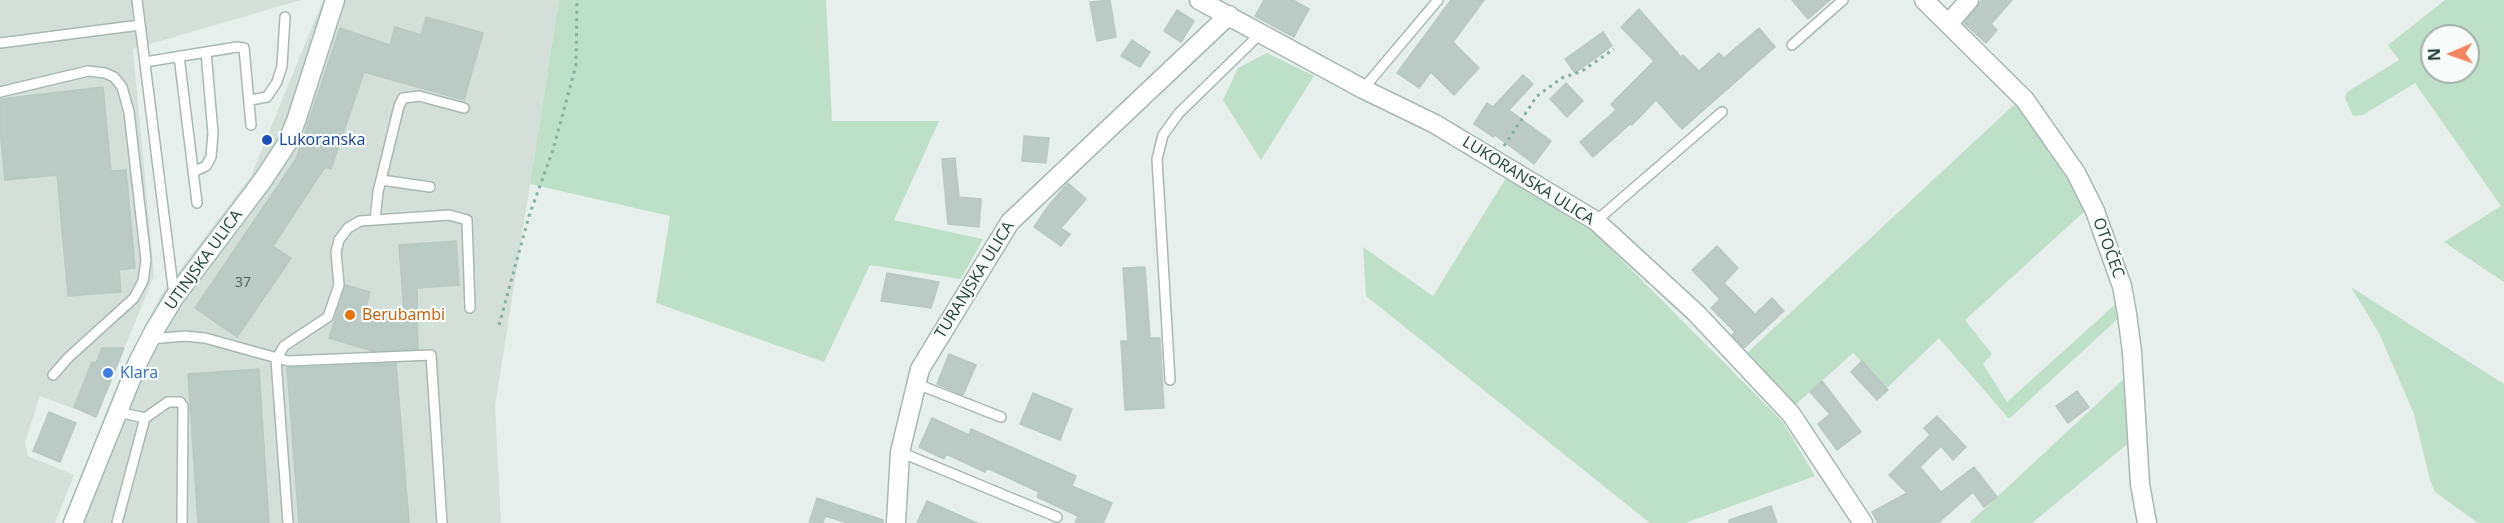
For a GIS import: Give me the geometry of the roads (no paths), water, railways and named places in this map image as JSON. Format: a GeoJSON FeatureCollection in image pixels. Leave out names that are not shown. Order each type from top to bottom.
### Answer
{"type":"FeatureCollection","features":[{"type":"Feature","properties":{"kind":"street","name":"UTINJSKA ULICA"},"geometry":{"type":"LineString","coordinates":[[73,523],[150,339],[174,298],[278,159],[296,121],[335,0]]}},
{"type":"Feature","properties":{"kind":"street","name":"LUKORANSKA ULICA"},"geometry":{"type":"LineString","coordinates":[[1199,0],[1435,124],[1596,221],[1696,313],[1791,414],[1863,523]]}},
{"type":"Feature","properties":{"kind":"street","name":"OTOČEC"},"geometry":{"type":"LineString","coordinates":[[1924,0],[2025,100],[2076,173],[2095,211],[2122,286],[2127,314],[2132,352],[2140,484],[2147,523]]}},
{"type":"Feature","properties":{"kind":"street"},"geometry":{"type":"LineString","coordinates":[[1949,23],[1969,0]]}},
{"type":"Feature","properties":{"kind":"street","name":"TURANJSKA ULICA"},"geometry":{"type":"LineString","coordinates":[[896,523],[900,452],[920,369],[1010,222],[1229,15]]}},
{"type":"Feature","properties":{"kind":"lane"},"geometry":{"type":"LineString","coordinates":[[137,0],[174,298]]}},
{"type":"Feature","properties":{"kind":"lane"},"geometry":{"type":"LineString","coordinates":[[1363,88],[1438,0]]}},
{"type":"Feature","properties":{"kind":"lane"},"geometry":{"type":"LineString","coordinates":[[1792,45],[1843,0]]}},
{"type":"Feature","properties":{"kind":"lane"},"geometry":{"type":"LineString","coordinates":[[250,100],[267,97],[277,82],[282,66],[285,17]]}},
{"type":"Feature","properties":{"kind":"lane"},"geometry":{"type":"LineString","coordinates":[[0,43],[140,25]]}},
{"type":"Feature","properties":{"kind":"lane"},"geometry":{"type":"LineString","coordinates":[[1170,380],[1157,159],[1163,135],[1179,113],[1260,33]]}},
{"type":"Feature","properties":{"kind":"lane"},"geometry":{"type":"LineString","coordinates":[[145,62],[237,47],[244,48],[251,125]]}},
{"type":"Feature","properties":{"kind":"lane"},"geometry":{"type":"LineString","coordinates":[[193,172],[206,166],[211,157],[213,133],[206,52]]}},
{"type":"Feature","properties":{"kind":"lane"},"geometry":{"type":"LineString","coordinates":[[179,56],[197,203]]}},
{"type":"Feature","properties":{"kind":"lane"},"geometry":{"type":"LineString","coordinates":[[0,92],[88,71],[105,73],[114,77],[122,87],[129,112],[146,260],[143,282],[134,298],[69,357],[53,375]]}},
{"type":"Feature","properties":{"kind":"lane"},"geometry":{"type":"LineString","coordinates":[[375,220],[381,180],[403,98],[418,96],[464,108]]}},
{"type":"Feature","properties":{"kind":"lane"},"geometry":{"type":"LineString","coordinates":[[1596,221],[1722,112]]}},
{"type":"Feature","properties":{"kind":"lane"},"geometry":{"type":"LineString","coordinates":[[381,180],[430,187]]}},
{"type":"Feature","properties":{"kind":"lane"},"geometry":{"type":"LineString","coordinates":[[288,523],[276,360],[284,346],[328,317],[339,285],[336,252],[348,228],[360,221],[448,215],[467,220],[470,308]]}},
{"type":"Feature","properties":{"kind":"lane"},"geometry":{"type":"LineString","coordinates":[[150,339],[185,336],[206,338],[276,360],[288,361],[431,355],[442,523]]}},
{"type":"Feature","properties":{"kind":"lane"},"geometry":{"type":"LineString","coordinates":[[917,384],[1001,417]]}},
{"type":"Feature","properties":{"kind":"lane"},"geometry":{"type":"LineString","coordinates":[[117,523],[145,418],[168,402],[180,402],[183,406],[182,523]]}},
{"type":"Feature","properties":{"kind":"lane"},"geometry":{"type":"LineString","coordinates":[[118,412],[145,418]]}},
{"type":"Feature","properties":{"kind":"lane"},"geometry":{"type":"LineString","coordinates":[[900,452],[1057,517]]}},
{"type":"Feature","properties":{"kind":"place","name":"Lukoranska"},"geometry":{"type":"Point","coordinates":[267,140]}},
{"type":"Feature","properties":{"kind":"place","name":"Berubambi"},"geometry":{"type":"Point","coordinates":[350,315]}},
{"type":"Feature","properties":{"kind":"place","name":"Klara"},"geometry":{"type":"Point","coordinates":[108,373]}}]}
